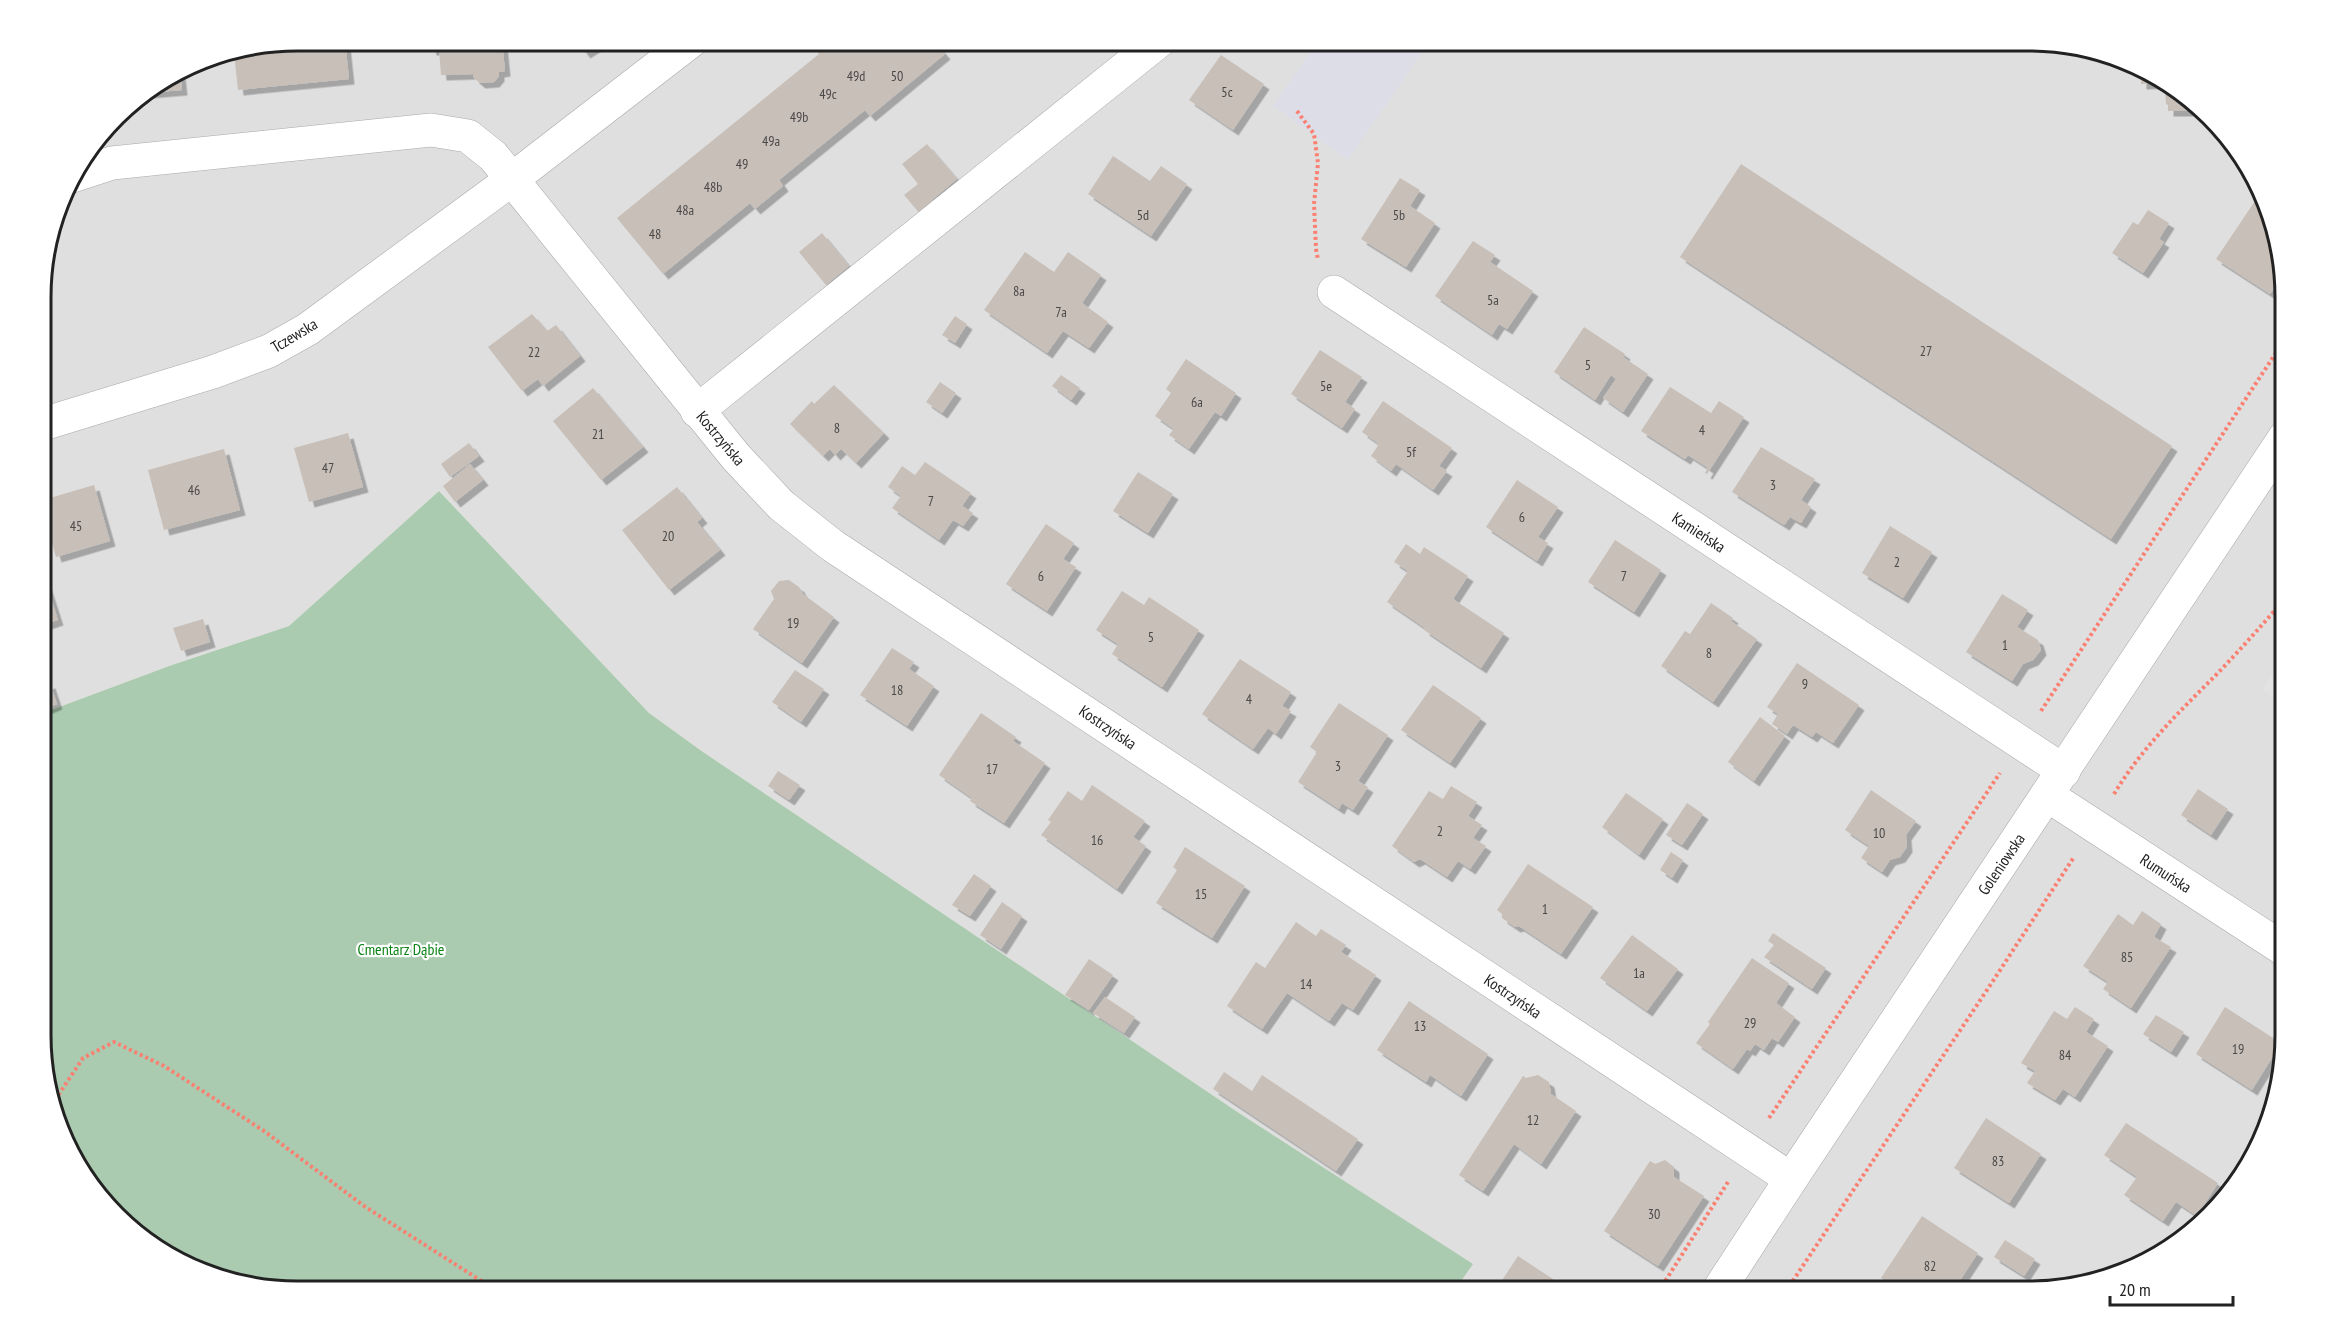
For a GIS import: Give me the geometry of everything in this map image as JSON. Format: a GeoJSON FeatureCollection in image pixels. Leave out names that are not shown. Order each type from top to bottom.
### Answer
{"type":"FeatureCollection","features":[{"type":"Feature","properties":{"kind":"street","name":"Tczewska"},"geometry":{"type":"LineString","coordinates":[[51,422],[213,372],[269,351],[308,329],[511,180],[677,51]]}},
{"type":"Feature","properties":{"kind":"street"},"geometry":{"type":"LineString","coordinates":[[698,411],[1145,51]]}},
{"type":"Feature","properties":{"kind":"street"},"geometry":{"type":"LineString","coordinates":[[85,172],[112,163],[431,130],[468,136],[492,156],[511,180]]}},
{"type":"Feature","properties":{"kind":"street","name":"Kostrzyńska"},"geometry":{"type":"LineString","coordinates":[[511,180],[736,457],[781,505],[833,546],[1791,1179]]}},
{"type":"Feature","properties":{"kind":"street","name":"Kamieńska"},"geometry":{"type":"LineString","coordinates":[[1334,292],[2020,742],[2056,783]]}},
{"type":"Feature","properties":{"kind":"street","name":"Goleniowska"},"geometry":{"type":"LineString","coordinates":[[1725,1281],[2275,452]]}},
{"type":"Feature","properties":{"kind":"street","name":"Rumuńska"},"geometry":{"type":"LineString","coordinates":[[2056,783],[2094,826],[2275,944]]}},
{"type":"Feature","properties":{"kind":"path"},"geometry":{"type":"LineString","coordinates":[[1298,111],[1314,134],[1318,163],[1314,204],[1316,249],[1321,275],[1334,292]]}},
{"type":"Feature","properties":{"kind":"path"},"geometry":{"type":"LineString","coordinates":[[1665,1281],[1748,1151],[2275,354]]}},
{"type":"Feature","properties":{"kind":"path"},"geometry":{"type":"LineString","coordinates":[[1793,1281],[1988,990],[2124,777],[2158,734],[2246,644],[2275,611]]}},
{"type":"Feature","properties":{"kind":"path"},"geometry":{"type":"LineString","coordinates":[[58,1095],[83,1058],[114,1042],[174,1072],[264,1131],[364,1206],[480,1281]]}},
{"type":"Feature","properties":{"kind":"shaded area"},"geometry":{"type":"Polygon","coordinates":[[[297,51],[2029,51],[2061,53],[2093,59],[2138,76],[2166,92],[2214,135],[2234,160],[2250,188],[2267,233],[2273,265],[2275,297],[2275,1035],[2273,1067],[2267,1099],[2250,1144],[2234,1172],[2203,1209],[2166,1240],[2138,1256],[2093,1273],[2061,1279],[2029,1281],[1461,1281],[1472,1264],[1239,1113],[703,752],[649,713],[439,491],[289,626],[172,665],[51,710],[51,297],[53,265],[59,233],[76,188],[92,160],[112,135],[160,92],[188,76],[233,59],[265,53],[297,51]]]}},
{"type":"Feature","properties":{"kind":"shaded area"},"geometry":{"type":"Polygon","coordinates":[[[1311,51],[1423,51],[1348,160],[1273,106],[1311,51]]]}},
{"type":"Feature","properties":{"kind":"shaded area"},"geometry":{"type":"Polygon","coordinates":[[[2275,669],[2275,698],[2262,690],[2275,669]]]}},
{"type":"Feature","properties":{"kind":"green space","name":"Cmentarz Dąbie"},"geometry":{"type":"Polygon","coordinates":[[[439,491],[649,713],[703,752],[1239,1113],[1473,1264],[1461,1281],[297,1281],[265,1279],[233,1273],[188,1256],[147,1230],[123,1209],[102,1185],[76,1144],[59,1099],[53,1067],[51,1035],[51,710],[172,665],[289,626],[439,491]]]}},
{"type":"Feature","properties":{"kind":"building"},"geometry":{"type":"Polygon","coordinates":[[[346,51],[349,79],[238,90],[235,59],[265,53],[346,51]]]}},
{"type":"Feature","properties":{"kind":"building"},"geometry":{"type":"Polygon","coordinates":[[[439,51],[503,51],[505,71],[499,72],[494,82],[480,83],[473,74],[441,75],[439,51]]]}},
{"type":"Feature","properties":{"kind":"building"},"geometry":{"type":"Polygon","coordinates":[[[817,51],[942,51],[945,54],[870,116],[865,110],[779,180],[783,186],[755,209],[750,203],[663,274],[617,218],[819,54],[817,51]]]}},
{"type":"Feature","properties":{"kind":"building"},"geometry":{"type":"Polygon","coordinates":[[[1221,55],[1264,84],[1233,130],[1189,100],[1221,55]]]}},
{"type":"Feature","properties":{"kind":"building"},"geometry":{"type":"Polygon","coordinates":[[[2141,78],[2151,84],[2141,84],[2141,78]]]}},
{"type":"Feature","properties":{"kind":"building"},"geometry":{"type":"Polygon","coordinates":[[[181,80],[182,90],[160,92],[181,80]]]}},
{"type":"Feature","properties":{"kind":"building"},"geometry":{"type":"Polygon","coordinates":[[[2165,92],[2190,111],[2168,111],[2165,92]]]}},
{"type":"Feature","properties":{"kind":"building"},"geometry":{"type":"Polygon","coordinates":[[[927,144],[957,179],[932,200],[936,204],[922,216],[904,195],[918,184],[902,164],[927,144]]]}},
{"type":"Feature","properties":{"kind":"building"},"geometry":{"type":"Polygon","coordinates":[[[1113,156],[1150,181],[1161,166],[1187,184],[1151,236],[1088,194],[1113,156]]]}},
{"type":"Feature","properties":{"kind":"building"},"geometry":{"type":"Polygon","coordinates":[[[1741,164],[2172,446],[2111,539],[1680,257],[1741,164]]]}},
{"type":"Feature","properties":{"kind":"building"},"geometry":{"type":"Polygon","coordinates":[[[1400,178],[1420,190],[1410,206],[1435,223],[1406,267],[1361,239],[1400,178]]]}},
{"type":"Feature","properties":{"kind":"building"},"geometry":{"type":"Polygon","coordinates":[[[2255,201],[2267,233],[2274,288],[2270,294],[2216,259],[2255,201]]]}},
{"type":"Feature","properties":{"kind":"building"},"geometry":{"type":"Polygon","coordinates":[[[2148,210],[2169,223],[2159,239],[2164,242],[2143,273],[2112,253],[2133,222],[2138,225],[2148,210]]]}},
{"type":"Feature","properties":{"kind":"building"},"geometry":{"type":"Polygon","coordinates":[[[822,233],[849,266],[826,285],[799,252],[822,233]]]}},
{"type":"Feature","properties":{"kind":"building"},"geometry":{"type":"Polygon","coordinates":[[[1473,241],[1495,255],[1490,262],[1533,291],[1507,329],[1499,324],[1492,335],[1435,296],[1473,241]]]}},
{"type":"Feature","properties":{"kind":"building"},"geometry":{"type":"Polygon","coordinates":[[[1025,252],[1054,272],[1068,252],[1101,275],[1082,303],[1108,322],[1089,348],[1063,331],[1047,353],[984,310],[1025,252]]]}},
{"type":"Feature","properties":{"kind":"building"},"geometry":{"type":"Polygon","coordinates":[[[532,314],[547,331],[556,325],[580,356],[543,386],[538,379],[522,391],[488,347],[532,314]]]}},
{"type":"Feature","properties":{"kind":"building"},"geometry":{"type":"Polygon","coordinates":[[[955,316],[967,324],[955,343],[942,335],[955,316]]]}},
{"type":"Feature","properties":{"kind":"building"},"geometry":{"type":"Polygon","coordinates":[[[1584,327],[1625,354],[1623,357],[1648,374],[1623,412],[1603,398],[1616,379],[1611,375],[1595,400],[1554,372],[1584,327]]]}},
{"type":"Feature","properties":{"kind":"building"},"geometry":{"type":"Polygon","coordinates":[[[1320,350],[1362,377],[1345,402],[1355,409],[1342,428],[1291,394],[1320,350]]]}},
{"type":"Feature","properties":{"kind":"building"},"geometry":{"type":"Polygon","coordinates":[[[1186,359],[1236,393],[1221,416],[1215,412],[1189,449],[1169,435],[1174,429],[1155,416],[1171,393],[1166,389],[1186,359]]]}},
{"type":"Feature","properties":{"kind":"building"},"geometry":{"type":"Polygon","coordinates":[[[1061,375],[1080,388],[1071,400],[1052,386],[1061,375]]]}},
{"type":"Feature","properties":{"kind":"building"},"geometry":{"type":"Polygon","coordinates":[[[940,382],[956,393],[942,413],[926,402],[940,382]]]}},
{"type":"Feature","properties":{"kind":"building"},"geometry":{"type":"Polygon","coordinates":[[[834,385],[884,433],[856,463],[841,449],[835,455],[830,449],[823,456],[790,424],[812,401],[814,404],[834,385]]]}},
{"type":"Feature","properties":{"kind":"building"},"geometry":{"type":"Polygon","coordinates":[[[1670,387],[1711,413],[1719,401],[1744,417],[1707,474],[1705,473],[1708,468],[1688,455],[1685,459],[1641,431],[1670,387]]]}},
{"type":"Feature","properties":{"kind":"building"},"geometry":{"type":"Polygon","coordinates":[[[593,388],[643,447],[601,480],[553,421],[593,388]]]}},
{"type":"Feature","properties":{"kind":"building"},"geometry":{"type":"Polygon","coordinates":[[[1383,401],[1452,448],[1439,466],[1447,471],[1433,490],[1396,464],[1391,471],[1371,456],[1379,444],[1362,432],[1383,401]]]}},
{"type":"Feature","properties":{"kind":"building"},"geometry":{"type":"Polygon","coordinates":[[[348,433],[363,487],[309,502],[294,448],[348,433]]]}},
{"type":"Feature","properties":{"kind":"building"},"geometry":{"type":"Polygon","coordinates":[[[469,443],[479,456],[450,477],[441,464],[469,443]]]}},
{"type":"Feature","properties":{"kind":"building"},"geometry":{"type":"Polygon","coordinates":[[[1761,447],[1815,479],[1801,500],[1811,507],[1801,523],[1790,517],[1784,525],[1732,492],[1761,447]]]}},
{"type":"Feature","properties":{"kind":"building"},"geometry":{"type":"Polygon","coordinates":[[[224,449],[240,510],[164,530],[148,470],[224,449]]]}},
{"type":"Feature","properties":{"kind":"building"},"geometry":{"type":"Polygon","coordinates":[[[925,462],[971,493],[962,506],[973,513],[963,526],[953,520],[939,540],[892,508],[901,496],[888,487],[902,466],[915,475],[925,462]]]}},
{"type":"Feature","properties":{"kind":"building"},"geometry":{"type":"Polygon","coordinates":[[[470,464],[483,480],[455,502],[443,486],[470,464]]]}},
{"type":"Feature","properties":{"kind":"building"},"geometry":{"type":"Polygon","coordinates":[[[1138,472],[1173,494],[1148,533],[1113,511],[1138,472]]]}},
{"type":"Feature","properties":{"kind":"building"},"geometry":{"type":"Polygon","coordinates":[[[1517,480],[1558,507],[1538,537],[1548,543],[1537,561],[1486,527],[1517,480]]]}},
{"type":"Feature","properties":{"kind":"building"},"geometry":{"type":"Polygon","coordinates":[[[94,485],[110,541],[56,557],[51,539],[51,498],[94,485]]]}},
{"type":"Feature","properties":{"kind":"building"},"geometry":{"type":"Polygon","coordinates":[[[677,487],[702,518],[697,522],[720,550],[669,590],[622,530],[677,487]]]}},
{"type":"Feature","properties":{"kind":"building"},"geometry":{"type":"Polygon","coordinates":[[[1046,524],[1074,543],[1063,559],[1076,567],[1047,611],[1006,584],[1046,524]]]}},
{"type":"Feature","properties":{"kind":"building"},"geometry":{"type":"Polygon","coordinates":[[[1890,526],[1932,552],[1903,598],[1862,573],[1890,526]]]}},
{"type":"Feature","properties":{"kind":"building"},"geometry":{"type":"Polygon","coordinates":[[[1615,540],[1661,570],[1634,612],[1588,582],[1615,540]]]}},
{"type":"Feature","properties":{"kind":"building"},"geometry":{"type":"Polygon","coordinates":[[[1406,544],[1420,554],[1424,547],[1468,576],[1453,599],[1504,633],[1481,668],[1387,602],[1408,571],[1394,562],[1406,544]]]}},
{"type":"Feature","properties":{"kind":"building"},"geometry":{"type":"Polygon","coordinates":[[[789,580],[799,587],[803,594],[834,617],[802,663],[753,629],[774,599],[771,591],[779,581],[789,580]]]}},
{"type":"Feature","properties":{"kind":"building"},"geometry":{"type":"Polygon","coordinates":[[[1122,591],[1144,605],[1149,597],[1199,630],[1162,687],[1112,654],[1118,644],[1096,630],[1122,591]]]}},
{"type":"Feature","properties":{"kind":"building"},"geometry":{"type":"Polygon","coordinates":[[[2002,594],[2028,610],[2017,627],[2038,640],[2041,650],[2033,660],[2023,664],[2012,681],[1966,652],[2002,594]]]}},
{"type":"Feature","properties":{"kind":"building"},"geometry":{"type":"Polygon","coordinates":[[[51,598],[58,620],[51,622],[51,598]]]}},
{"type":"Feature","properties":{"kind":"building"},"geometry":{"type":"Polygon","coordinates":[[[1711,603],[1733,618],[1731,621],[1757,639],[1713,702],[1661,666],[1685,631],[1690,634],[1711,603]]]}},
{"type":"Feature","properties":{"kind":"building"},"geometry":{"type":"Polygon","coordinates":[[[203,619],[210,642],[181,651],[173,628],[203,619]]]}},
{"type":"Feature","properties":{"kind":"building"},"geometry":{"type":"Polygon","coordinates":[[[892,648],[914,662],[909,669],[934,686],[907,726],[860,695],[892,648]]]}},
{"type":"Feature","properties":{"kind":"building"},"geometry":{"type":"Polygon","coordinates":[[[1240,659],[1291,692],[1282,706],[1291,711],[1276,734],[1268,728],[1253,749],[1202,714],[1240,659]]]}},
{"type":"Feature","properties":{"kind":"building"},"geometry":{"type":"Polygon","coordinates":[[[1797,663],[1859,705],[1833,743],[1816,732],[1812,737],[1793,725],[1787,734],[1772,724],[1778,714],[1767,707],[1797,663]]]}},
{"type":"Feature","properties":{"kind":"building"},"geometry":{"type":"Polygon","coordinates":[[[795,670],[824,689],[801,722],[772,702],[795,670]]]}},
{"type":"Feature","properties":{"kind":"building"},"geometry":{"type":"Polygon","coordinates":[[[1433,685],[1481,718],[1450,763],[1401,730],[1433,685]]]}},
{"type":"Feature","properties":{"kind":"building"},"geometry":{"type":"Polygon","coordinates":[[[51,686],[57,704],[51,707],[51,686]]]}},
{"type":"Feature","properties":{"kind":"building"},"geometry":{"type":"Polygon","coordinates":[[[1339,703],[1388,735],[1358,781],[1368,787],[1353,810],[1342,803],[1339,809],[1298,782],[1317,752],[1310,747],[1339,703]]]}},
{"type":"Feature","properties":{"kind":"building"},"geometry":{"type":"Polygon","coordinates":[[[981,713],[1016,737],[1013,741],[1045,763],[1004,823],[970,801],[972,798],[939,775],[981,713]]]}},
{"type":"Feature","properties":{"kind":"building"},"geometry":{"type":"Polygon","coordinates":[[[1760,717],[1785,736],[1754,781],[1728,762],[1760,717]]]}},
{"type":"Feature","properties":{"kind":"building"},"geometry":{"type":"Polygon","coordinates":[[[778,771],[800,785],[789,800],[768,786],[778,771]]]}},
{"type":"Feature","properties":{"kind":"building"},"geometry":{"type":"Polygon","coordinates":[[[1092,785],[1145,821],[1133,837],[1146,846],[1117,889],[1041,835],[1051,822],[1048,820],[1068,791],[1082,801],[1092,785]]]}},
{"type":"Feature","properties":{"kind":"building"},"geometry":{"type":"Polygon","coordinates":[[[1451,786],[1477,802],[1468,816],[1482,825],[1473,838],[1486,846],[1470,869],[1458,861],[1447,877],[1420,859],[1414,862],[1392,846],[1429,791],[1443,799],[1451,786]]]}},
{"type":"Feature","properties":{"kind":"building"},"geometry":{"type":"Polygon","coordinates":[[[2198,789],[2228,809],[2211,835],[2181,815],[2198,789]]]}},
{"type":"Feature","properties":{"kind":"building"},"geometry":{"type":"Polygon","coordinates":[[[1871,790],[1916,821],[1906,835],[1907,847],[1900,857],[1890,860],[1882,872],[1861,858],[1869,846],[1845,830],[1871,790]]]}},
{"type":"Feature","properties":{"kind":"building"},"geometry":{"type":"Polygon","coordinates":[[[1626,793],[1663,819],[1639,855],[1602,827],[1626,793]]]}},
{"type":"Feature","properties":{"kind":"building"},"geometry":{"type":"Polygon","coordinates":[[[1687,803],[1703,814],[1682,845],[1666,835],[1687,803]]]}},
{"type":"Feature","properties":{"kind":"building"},"geometry":{"type":"Polygon","coordinates":[[[1185,847],[1245,886],[1212,938],[1156,903],[1177,870],[1173,867],[1185,847]]]}},
{"type":"Feature","properties":{"kind":"building"},"geometry":{"type":"Polygon","coordinates":[[[1671,852],[1683,860],[1672,878],[1660,870],[1671,852]]]}},
{"type":"Feature","properties":{"kind":"building"},"geometry":{"type":"Polygon","coordinates":[[[1528,864],[1593,907],[1561,954],[1519,926],[1515,927],[1502,918],[1502,914],[1497,910],[1528,864]]]}},
{"type":"Feature","properties":{"kind":"building"},"geometry":{"type":"Polygon","coordinates":[[[974,874],[991,886],[970,916],[952,905],[974,874]]]}},
{"type":"Feature","properties":{"kind":"building"},"geometry":{"type":"Polygon","coordinates":[[[1002,902],[1022,916],[1001,949],[980,935],[1002,902]]]}},
{"type":"Feature","properties":{"kind":"building"},"geometry":{"type":"Polygon","coordinates":[[[2142,911],[2161,924],[2154,937],[2171,947],[2131,1008],[2103,989],[2108,982],[2083,966],[2118,914],[2133,925],[2142,911]]]}},
{"type":"Feature","properties":{"kind":"building"},"geometry":{"type":"Polygon","coordinates":[[[1296,922],[1316,936],[1321,929],[1346,945],[1341,952],[1376,975],[1353,1010],[1342,1003],[1329,1021],[1287,993],[1262,1029],[1227,1006],[1256,962],[1265,968],[1296,922]]]}},
{"type":"Feature","properties":{"kind":"building"},"geometry":{"type":"Polygon","coordinates":[[[1773,933],[1826,968],[1812,989],[1764,957],[1774,945],[1768,941],[1773,933]]]}},
{"type":"Feature","properties":{"kind":"building"},"geometry":{"type":"Polygon","coordinates":[[[1632,935],[1678,969],[1647,1011],[1600,978],[1632,935]]]}},
{"type":"Feature","properties":{"kind":"building"},"geometry":{"type":"Polygon","coordinates":[[[1752,958],[1789,983],[1776,1003],[1795,1017],[1778,1042],[1772,1038],[1764,1050],[1755,1044],[1750,1051],[1747,1049],[1733,1069],[1696,1043],[1752,958]]]}},
{"type":"Feature","properties":{"kind":"building"},"geometry":{"type":"Polygon","coordinates":[[[1089,959],[1113,975],[1089,1010],[1065,995],[1089,959]]]}},
{"type":"Feature","properties":{"kind":"building"},"geometry":{"type":"Polygon","coordinates":[[[1105,997],[1135,1017],[1124,1033],[1093,1013],[1105,997]]]}},
{"type":"Feature","properties":{"kind":"building"},"geometry":{"type":"Polygon","coordinates":[[[1409,1001],[1488,1054],[1461,1096],[1430,1075],[1426,1082],[1377,1050],[1409,1001]]]}},
{"type":"Feature","properties":{"kind":"building"},"geometry":{"type":"Polygon","coordinates":[[[2075,1007],[2094,1019],[2086,1032],[2108,1046],[2075,1097],[2063,1089],[2055,1100],[2027,1083],[2035,1071],[2021,1063],[2054,1011],[2067,1019],[2075,1007]]]}},
{"type":"Feature","properties":{"kind":"building"},"geometry":{"type":"Polygon","coordinates":[[[2225,1007],[2275,1039],[2274,1055],[2252,1090],[2196,1054],[2225,1007]]]}},
{"type":"Feature","properties":{"kind":"building"},"geometry":{"type":"Polygon","coordinates":[[[2156,1015],[2184,1032],[2171,1052],[2143,1034],[2156,1015]]]}},
{"type":"Feature","properties":{"kind":"building"},"geometry":{"type":"Polygon","coordinates":[[[1224,1072],[1252,1091],[1262,1075],[1358,1139],[1336,1171],[1213,1089],[1224,1072]]]}},
{"type":"Feature","properties":{"kind":"building"},"geometry":{"type":"Polygon","coordinates":[[[1538,1075],[1549,1082],[1551,1094],[1576,1111],[1541,1164],[1514,1144],[1483,1191],[1459,1175],[1523,1076],[1526,1078],[1538,1075]]]}},
{"type":"Feature","properties":{"kind":"building"},"geometry":{"type":"Polygon","coordinates":[[[1986,1118],[2041,1154],[2009,1203],[1954,1168],[1986,1118]]]}},
{"type":"Feature","properties":{"kind":"building"},"geometry":{"type":"Polygon","coordinates":[[[2126,1123],[2218,1183],[2196,1215],[2176,1202],[2163,1221],[2124,1195],[2137,1177],[2104,1155],[2126,1123]]]}},
{"type":"Feature","properties":{"kind":"building"},"geometry":{"type":"Polygon","coordinates":[[[1665,1160],[1674,1167],[1674,1177],[1704,1196],[1658,1266],[1604,1231],[1650,1161],[1655,1164],[1665,1160]]]}},
{"type":"Feature","properties":{"kind":"building"},"geometry":{"type":"Polygon","coordinates":[[[1922,1216],[1978,1253],[1960,1281],[1885,1281],[1881,1278],[1922,1216]]]}},
{"type":"Feature","properties":{"kind":"building"},"geometry":{"type":"Polygon","coordinates":[[[2005,1240],[2035,1259],[2024,1276],[1994,1257],[2005,1240]]]}},
{"type":"Feature","properties":{"kind":"building"},"geometry":{"type":"Polygon","coordinates":[[[1518,1256],[1556,1281],[1502,1281],[1518,1256]]]}}]}
